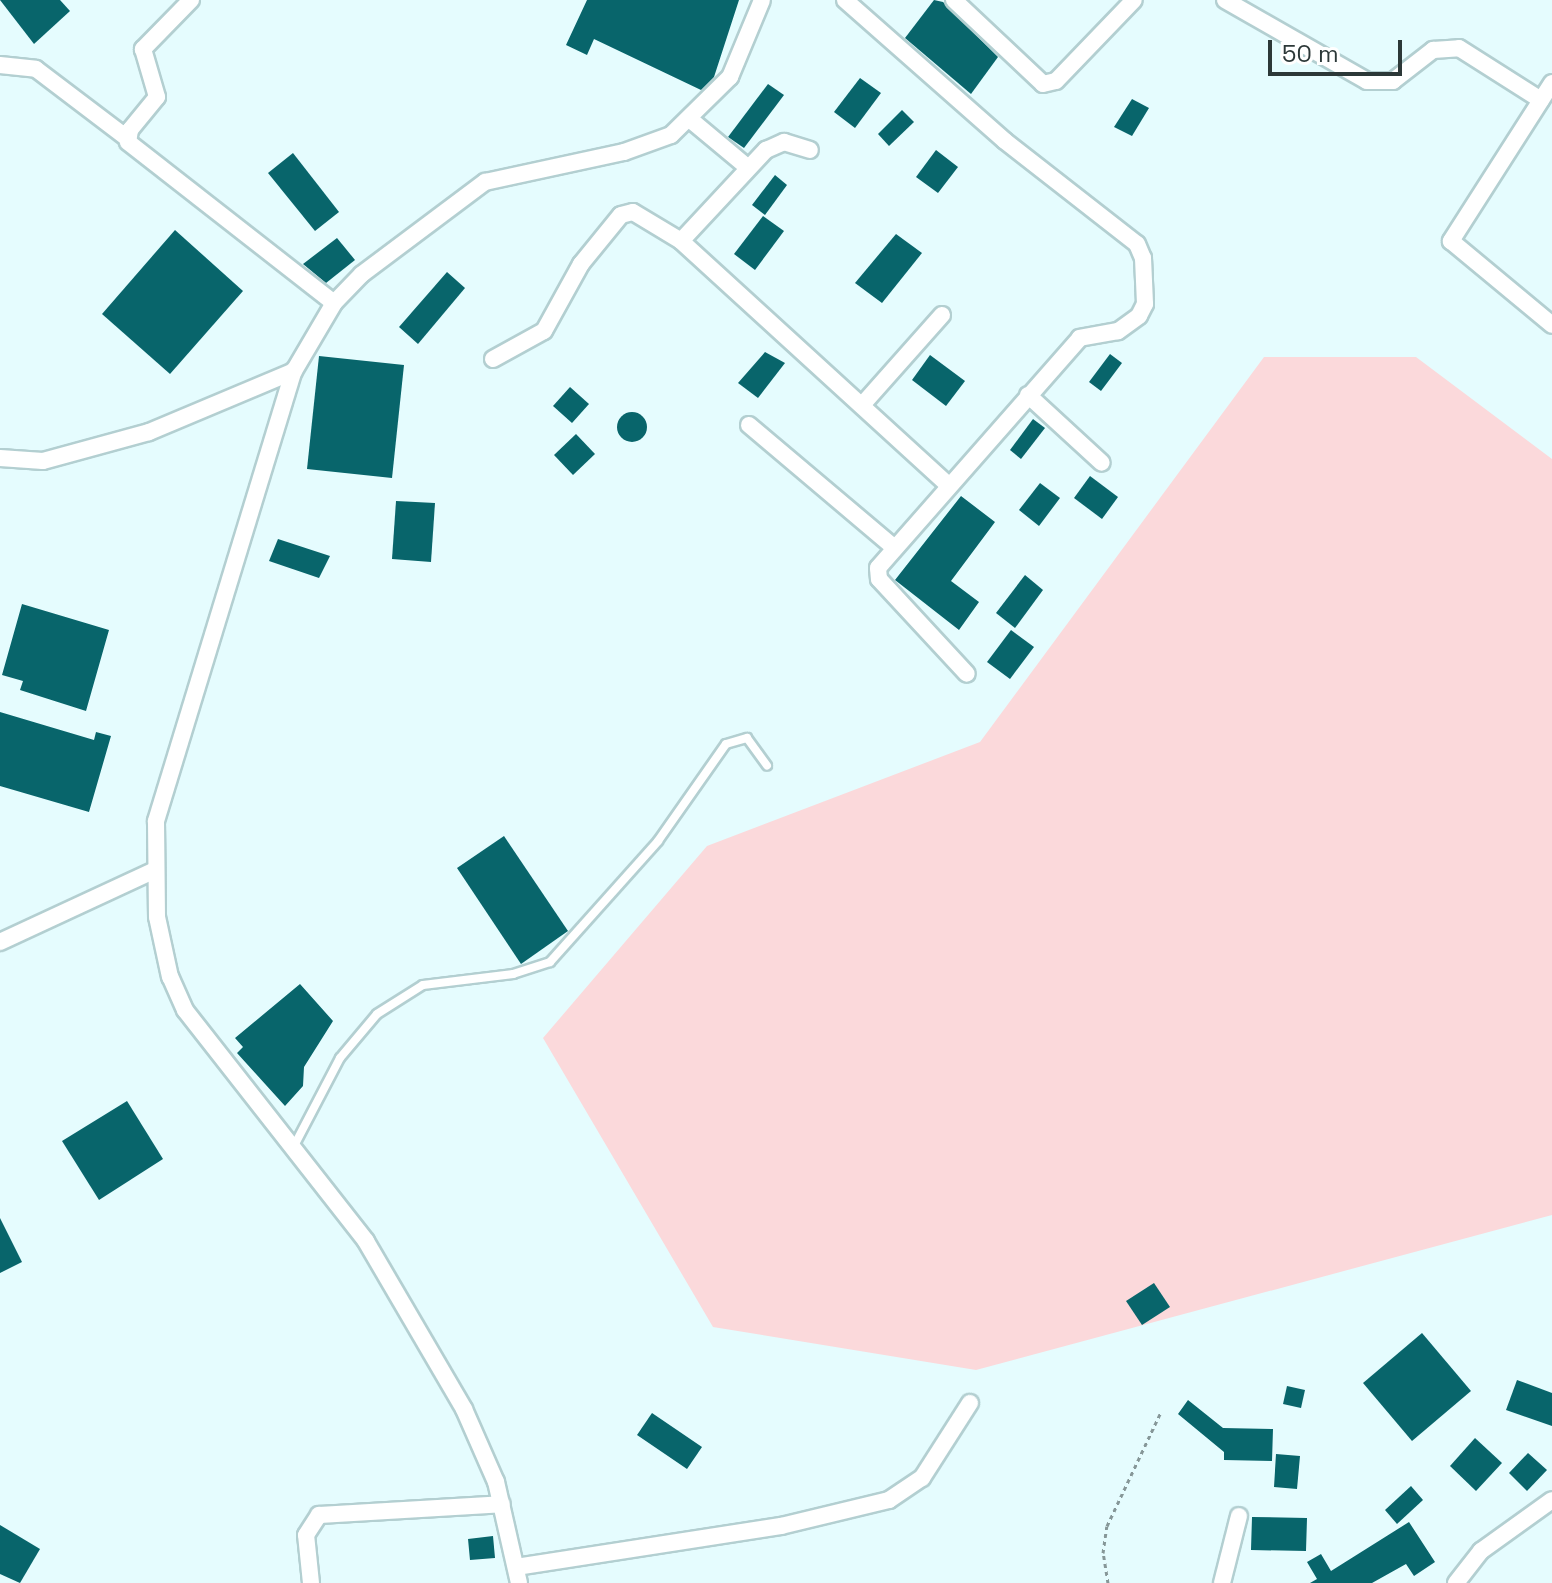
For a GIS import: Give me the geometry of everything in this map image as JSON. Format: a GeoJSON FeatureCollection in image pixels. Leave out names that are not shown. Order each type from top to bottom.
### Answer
{"type":"FeatureCollection","features":[{"type":"Feature","properties":{"kind":"street"},"geometry":{"type":"LineString","coordinates":[[127,138],[157,97],[143,49],[191,0]]}},
{"type":"Feature","properties":{"kind":"street"},"geometry":{"type":"LineString","coordinates":[[762,0],[730,77],[692,121],[640,148],[485,182],[362,274],[334,303],[294,371],[156,821],[153,871],[162,948],[185,1010],[366,1241],[464,1409],[502,1504],[517,1575],[781,1526],[889,1500],[922,1478],[970,1403]]}},
{"type":"Feature","properties":{"kind":"street"},"geometry":{"type":"LineString","coordinates":[[845,0],[1005,141],[1137,244],[1145,283],[1139,316],[1118,331],[1083,335],[892,546],[878,568],[879,579],[967,674]]}},
{"type":"Feature","properties":{"kind":"street"},"geometry":{"type":"LineString","coordinates":[[954,0],[1043,84],[1056,81],[1134,0]]}},
{"type":"Feature","properties":{"kind":"street"},"geometry":{"type":"LineString","coordinates":[[1225,0],[1357,78],[1393,81],[1433,50],[1459,48],[1541,100]]}},
{"type":"Feature","properties":{"kind":"street"},"geometry":{"type":"LineString","coordinates":[[0,65],[36,69],[334,303]]}},
{"type":"Feature","properties":{"kind":"street"},"geometry":{"type":"LineString","coordinates":[[1552,83],[1451,241],[1552,325]]}},
{"type":"Feature","properties":{"kind":"street"},"geometry":{"type":"LineString","coordinates":[[692,121],[746,166]]}},
{"type":"Feature","properties":{"kind":"street"},"geometry":{"type":"LineString","coordinates":[[681,241],[746,166],[784,142],[810,150]]}},
{"type":"Feature","properties":{"kind":"street"},"geometry":{"type":"LineString","coordinates":[[493,359],[547,328],[581,264],[621,215],[642,216],[681,241],[863,404],[949,486]]}},
{"type":"Feature","properties":{"kind":"street"},"geometry":{"type":"LineString","coordinates":[[863,404],[942,315]]}},
{"type":"Feature","properties":{"kind":"street"},"geometry":{"type":"LineString","coordinates":[[0,458],[43,461],[134,436],[294,371]]}},
{"type":"Feature","properties":{"kind":"street"},"geometry":{"type":"LineString","coordinates":[[1028,395],[1102,463]]}},
{"type":"Feature","properties":{"kind":"street"},"geometry":{"type":"LineString","coordinates":[[749,425],[892,546]]}},
{"type":"Feature","properties":{"kind":"street"},"geometry":{"type":"LineString","coordinates":[[0,942],[153,871]]}},
{"type":"Feature","properties":{"kind":"street"},"geometry":{"type":"LineString","coordinates":[[1456,1583],[1481,1551],[1552,1500]]}},
{"type":"Feature","properties":{"kind":"street"},"geometry":{"type":"LineString","coordinates":[[310,1582],[306,1535],[319,1515],[502,1504]]}},
{"type":"Feature","properties":{"kind":"street"},"geometry":{"type":"LineString","coordinates":[[1222,1583],[1239,1516]]}},
{"type":"Feature","properties":{"kind":"lane"},"geometry":{"type":"LineString","coordinates":[[294,1146],[340,1058],[377,1014],[423,985],[513,974],[550,962],[658,841],[726,744],[747,738],[767,766]]}},
{"type":"Feature","properties":{"kind":"path"},"geometry":{"type":"LineString","coordinates":[[1108,1583],[1103,1553],[1107,1526],[1161,1412]]}},
{"type":"Feature","properties":{"kind":"shaded area"},"geometry":{"type":"Polygon","coordinates":[[[1264,357],[1416,357],[1552,459],[1552,1215],[976,1370],[713,1327],[543,1038],[707,846],[980,742],[1264,357]]]}},
{"type":"Feature","properties":{"kind":"building"},"geometry":{"type":"Polygon","coordinates":[[[0,0],[60,0],[70,11],[34,44],[0,0]]]}},
{"type":"Feature","properties":{"kind":"building"},"geometry":{"type":"Polygon","coordinates":[[[587,0],[739,0],[714,77],[701,90],[594,39],[587,55],[566,45],[587,0]]]}},
{"type":"Feature","properties":{"kind":"building"},"geometry":{"type":"Polygon","coordinates":[[[934,0],[943,2],[998,57],[971,94],[905,38],[934,0]]]}},
{"type":"Feature","properties":{"kind":"building"},"geometry":{"type":"Polygon","coordinates":[[[860,78],[881,93],[855,128],[834,112],[860,78]]]}},
{"type":"Feature","properties":{"kind":"building"},"geometry":{"type":"Polygon","coordinates":[[[768,84],[784,95],[744,148],[728,137],[768,84]]]}},
{"type":"Feature","properties":{"kind":"building"},"geometry":{"type":"Polygon","coordinates":[[[1132,99],[1149,108],[1132,136],[1114,127],[1132,99]]]}},
{"type":"Feature","properties":{"kind":"building"},"geometry":{"type":"Polygon","coordinates":[[[902,110],[914,122],[889,146],[878,134],[902,110]]]}},
{"type":"Feature","properties":{"kind":"building"},"geometry":{"type":"Polygon","coordinates":[[[936,150],[958,167],[938,193],[916,177],[936,150]]]}},
{"type":"Feature","properties":{"kind":"building"},"geometry":{"type":"Polygon","coordinates":[[[293,153],[339,212],[315,231],[268,173],[293,153]]]}},
{"type":"Feature","properties":{"kind":"building"},"geometry":{"type":"Polygon","coordinates":[[[775,175],[787,185],[765,215],[752,205],[775,175]]]}},
{"type":"Feature","properties":{"kind":"building"},"geometry":{"type":"Polygon","coordinates":[[[763,216],[784,231],[755,270],[734,254],[763,216]]]}},
{"type":"Feature","properties":{"kind":"building"},"geometry":{"type":"Polygon","coordinates":[[[175,230],[243,291],[170,374],[102,314],[175,230]]]}},
{"type":"Feature","properties":{"kind":"building"},"geometry":{"type":"Polygon","coordinates":[[[896,234],[922,253],[882,303],[855,283],[896,234]]]}},
{"type":"Feature","properties":{"kind":"building"},"geometry":{"type":"Polygon","coordinates":[[[337,238],[355,260],[326,283],[303,264],[337,238]]]}},
{"type":"Feature","properties":{"kind":"building"},"geometry":{"type":"Polygon","coordinates":[[[447,272],[465,288],[418,344],[399,327],[447,272]]]}},
{"type":"Feature","properties":{"kind":"building"},"geometry":{"type":"Polygon","coordinates":[[[765,352],[785,363],[758,398],[738,383],[765,352]]]}},
{"type":"Feature","properties":{"kind":"building"},"geometry":{"type":"Polygon","coordinates":[[[1110,354],[1122,363],[1101,391],[1089,382],[1110,354]]]}},
{"type":"Feature","properties":{"kind":"building"},"geometry":{"type":"Polygon","coordinates":[[[930,355],[965,381],[946,406],[912,380],[930,355]]]}},
{"type":"Feature","properties":{"kind":"building"},"geometry":{"type":"Polygon","coordinates":[[[319,356],[404,365],[392,478],[307,469],[319,356]]]}},
{"type":"Feature","properties":{"kind":"building"},"geometry":{"type":"Polygon","coordinates":[[[570,387],[589,404],[572,423],[553,406],[570,387]]]}},
{"type":"Feature","properties":{"kind":"building"},"geometry":{"type":"Polygon","coordinates":[[[632,412],[638,413],[646,421],[646,433],[638,441],[632,442],[626,441],[618,433],[617,427],[618,421],[626,413],[632,412]]]}},
{"type":"Feature","properties":{"kind":"building"},"geometry":{"type":"Polygon","coordinates":[[[1033,419],[1045,428],[1021,459],[1010,450],[1033,419]]]}},
{"type":"Feature","properties":{"kind":"building"},"geometry":{"type":"Polygon","coordinates":[[[576,434],[595,454],[573,475],[554,455],[576,434]]]}},
{"type":"Feature","properties":{"kind":"building"},"geometry":{"type":"Polygon","coordinates":[[[1090,476],[1118,497],[1102,519],[1074,498],[1090,476]]]}},
{"type":"Feature","properties":{"kind":"building"},"geometry":{"type":"Polygon","coordinates":[[[1040,483],[1060,498],[1039,526],[1019,510],[1040,483]]]}},
{"type":"Feature","properties":{"kind":"building"},"geometry":{"type":"Polygon","coordinates":[[[961,496],[995,522],[951,581],[979,602],[959,630],[895,580],[961,496]]]}},
{"type":"Feature","properties":{"kind":"building"},"geometry":{"type":"Polygon","coordinates":[[[396,501],[435,503],[431,562],[392,559],[396,501]]]}},
{"type":"Feature","properties":{"kind":"building"},"geometry":{"type":"Polygon","coordinates":[[[278,539],[330,556],[319,578],[269,561],[278,539]]]}},
{"type":"Feature","properties":{"kind":"building"},"geometry":{"type":"Polygon","coordinates":[[[1025,575],[1043,590],[1015,628],[996,613],[1025,575]]]}},
{"type":"Feature","properties":{"kind":"building"},"geometry":{"type":"Polygon","coordinates":[[[22,604],[109,630],[86,711],[20,690],[23,681],[2,675],[22,604]]]}},
{"type":"Feature","properties":{"kind":"building"},"geometry":{"type":"Polygon","coordinates":[[[1011,630],[1034,647],[1010,679],[987,662],[1011,630]]]}},
{"type":"Feature","properties":{"kind":"building"},"geometry":{"type":"Polygon","coordinates":[[[0,712],[94,740],[96,732],[111,736],[89,812],[0,786],[0,712]]]}},
{"type":"Feature","properties":{"kind":"building"},"geometry":{"type":"Polygon","coordinates":[[[504,836],[568,931],[521,964],[457,868],[504,836]]]}},
{"type":"Feature","properties":{"kind":"building"},"geometry":{"type":"Polygon","coordinates":[[[300,984],[333,1021],[304,1067],[303,1086],[285,1106],[237,1053],[243,1047],[235,1038],[300,984]]]}},
{"type":"Feature","properties":{"kind":"building"},"geometry":{"type":"Polygon","coordinates":[[[127,1101],[163,1159],[99,1200],[62,1141],[127,1101]]]}},
{"type":"Feature","properties":{"kind":"building"},"geometry":{"type":"Polygon","coordinates":[[[0,1218],[22,1262],[0,1273],[0,1218]]]}},
{"type":"Feature","properties":{"kind":"building"},"geometry":{"type":"Polygon","coordinates":[[[1154,1283],[1170,1307],[1142,1325],[1126,1301],[1154,1283]]]}},
{"type":"Feature","properties":{"kind":"building"},"geometry":{"type":"Polygon","coordinates":[[[1422,1333],[1471,1391],[1412,1441],[1363,1383],[1422,1333]]]}},
{"type":"Feature","properties":{"kind":"building"},"geometry":{"type":"Polygon","coordinates":[[[1517,1380],[1552,1393],[1552,1426],[1506,1410],[1517,1380]]]}},
{"type":"Feature","properties":{"kind":"building"},"geometry":{"type":"Polygon","coordinates":[[[1287,1386],[1305,1390],[1301,1408],[1283,1404],[1287,1386]]]}},
{"type":"Feature","properties":{"kind":"building"},"geometry":{"type":"Polygon","coordinates":[[[1188,1400],[1223,1428],[1273,1429],[1272,1461],[1224,1460],[1224,1452],[1178,1414],[1188,1400]]]}},
{"type":"Feature","properties":{"kind":"building"},"geometry":{"type":"Polygon","coordinates":[[[652,1413],[702,1447],[687,1469],[637,1435],[652,1413]]]}},
{"type":"Feature","properties":{"kind":"building"},"geometry":{"type":"Polygon","coordinates":[[[1475,1438],[1502,1463],[1476,1491],[1450,1466],[1475,1438]]]}},
{"type":"Feature","properties":{"kind":"building"},"geometry":{"type":"Polygon","coordinates":[[[1528,1453],[1547,1470],[1527,1491],[1509,1473],[1528,1453]]]}},
{"type":"Feature","properties":{"kind":"building"},"geometry":{"type":"Polygon","coordinates":[[[1276,1454],[1300,1456],[1297,1489],[1274,1487],[1276,1454]]]}},
{"type":"Feature","properties":{"kind":"building"},"geometry":{"type":"Polygon","coordinates":[[[1411,1486],[1423,1500],[1397,1524],[1385,1510],[1411,1486]]]}},
{"type":"Feature","properties":{"kind":"building"},"geometry":{"type":"Polygon","coordinates":[[[1252,1517],[1307,1518],[1306,1551],[1251,1550],[1252,1517]]]}},
{"type":"Feature","properties":{"kind":"building"},"geometry":{"type":"Polygon","coordinates":[[[1409,1522],[1435,1562],[1414,1576],[1406,1564],[1372,1583],[1310,1583],[1317,1579],[1307,1562],[1321,1554],[1331,1571],[1409,1522]]]}},
{"type":"Feature","properties":{"kind":"building"},"geometry":{"type":"Polygon","coordinates":[[[0,1525],[40,1549],[20,1583],[0,1574],[0,1525]]]}},
{"type":"Feature","properties":{"kind":"building"},"geometry":{"type":"Polygon","coordinates":[[[493,1536],[495,1558],[470,1560],[468,1539],[493,1536]]]}}]}
